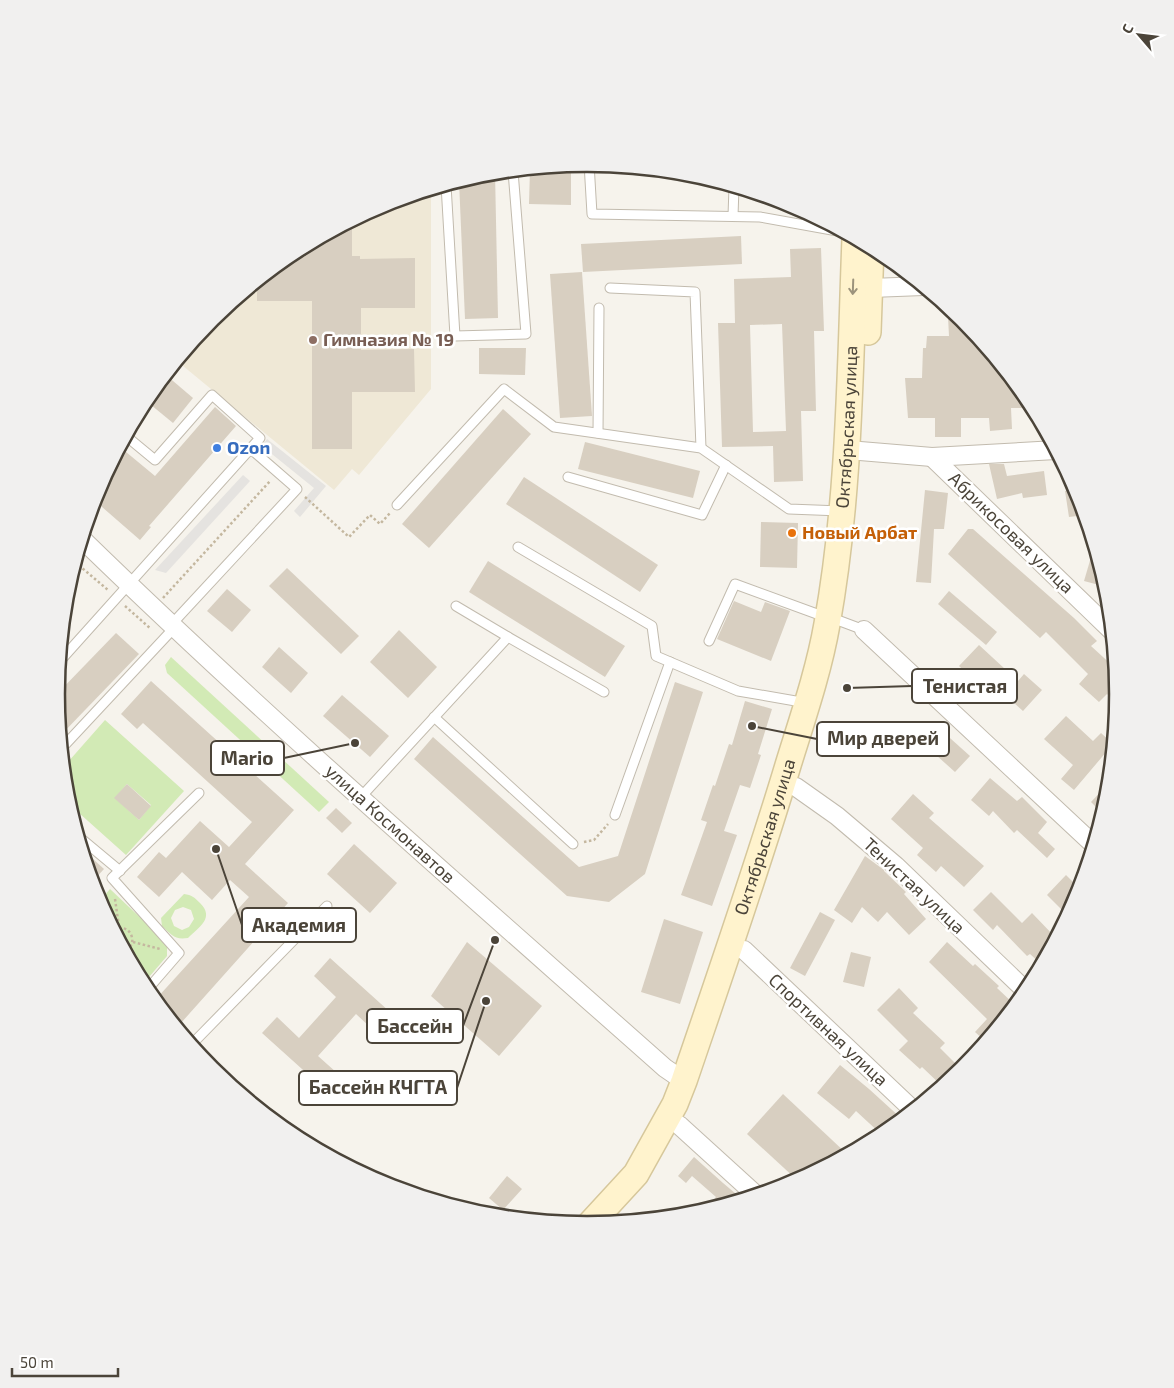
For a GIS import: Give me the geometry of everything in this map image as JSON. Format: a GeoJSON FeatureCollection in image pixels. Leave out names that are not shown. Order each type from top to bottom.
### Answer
{"type":"FeatureCollection","features":[{"type":"Feature","properties":{"kind":"main road","name":"Октябрьская улица"},"geometry":{"type":"LineString","coordinates":[[854,450],[855,246]]}},
{"type":"Feature","properties":{"kind":"main road","name":"Октябрьская улица"},"geometry":{"type":"LineString","coordinates":[[617,1215],[648,1178],[679,1125],[695,1090],[744,950],[796,787],[812,703],[834,620],[844,609],[848,511],[871,288],[871,256]]}},
{"type":"Feature","properties":{"kind":"main road","name":"Октябрьская улица"},"geometry":{"type":"LineString","coordinates":[[598,1216],[636,1174],[675,1104],[812,703]]}},
{"type":"Feature","properties":{"kind":"street"},"geometry":{"type":"LineString","coordinates":[[871,288],[913,286]]}},
{"type":"Feature","properties":{"kind":"street"},"geometry":{"type":"LineString","coordinates":[[854,450],[932,457],[1048,450]]}},
{"type":"Feature","properties":{"kind":"street","name":"Абрикосовая улица"},"geometry":{"type":"LineString","coordinates":[[932,457],[1105,624]]}},
{"type":"Feature","properties":{"kind":"street","name":"улица Космонавтов"},"geometry":{"type":"LineString","coordinates":[[88,544],[128,584],[148,615],[173,627],[360,798],[665,1068],[684,1081]]}},
{"type":"Feature","properties":{"kind":"street"},"geometry":{"type":"LineString","coordinates":[[864,630],[1088,839]]}},
{"type":"Feature","properties":{"kind":"street","name":"Тенистая улица"},"geometry":{"type":"LineString","coordinates":[[796,787],[837,816],[896,866],[1020,985]]}},
{"type":"Feature","properties":{"kind":"street","name":"Спортивная улица"},"geometry":{"type":"LineString","coordinates":[[744,950],[908,1105]]}},
{"type":"Feature","properties":{"kind":"street"},"geometry":{"type":"LineString","coordinates":[[679,1125],[750,1190]]}},
{"type":"Feature","properties":{"kind":"lane"},"geometry":{"type":"LineString","coordinates":[[590,172],[592,214],[760,216],[821,228]]}},
{"type":"Feature","properties":{"kind":"lane"},"geometry":{"type":"LineString","coordinates":[[446,192],[456,336],[526,334],[514,177]]}},
{"type":"Feature","properties":{"kind":"lane"},"geometry":{"type":"LineString","coordinates":[[732,216],[734,194]]}},
{"type":"Feature","properties":{"kind":"lane"},"geometry":{"type":"LineString","coordinates":[[610,288],[695,292],[701,448]]}},
{"type":"Feature","properties":{"kind":"lane"},"geometry":{"type":"LineString","coordinates":[[598,433],[599,308]]}},
{"type":"Feature","properties":{"kind":"lane"},"geometry":{"type":"LineString","coordinates":[[398,505],[504,389],[554,427],[701,448],[789,509],[848,511]]}},
{"type":"Feature","properties":{"kind":"lane"},"geometry":{"type":"LineString","coordinates":[[67,654],[260,438],[212,395],[155,460],[131,440]]}},
{"type":"Feature","properties":{"kind":"lane"},"geometry":{"type":"LineString","coordinates":[[67,742],[297,489],[251,449]]}},
{"type":"Feature","properties":{"kind":"lane"},"geometry":{"type":"LineString","coordinates":[[568,477],[702,515],[726,465]]}},
{"type":"Feature","properties":{"kind":"lane"},"geometry":{"type":"LineString","coordinates":[[518,546],[652,626],[656,656],[738,691],[812,703]]}},
{"type":"Feature","properties":{"kind":"lane"},"geometry":{"type":"LineString","coordinates":[[709,641],[735,584],[864,630]]}},
{"type":"Feature","properties":{"kind":"lane"},"geometry":{"type":"LineString","coordinates":[[456,606],[604,692]]}},
{"type":"Feature","properties":{"kind":"lane"},"geometry":{"type":"LineString","coordinates":[[360,798],[508,637]]}},
{"type":"Feature","properties":{"kind":"lane"},"geometry":{"type":"LineString","coordinates":[[615,815],[670,662]]}},
{"type":"Feature","properties":{"kind":"lane"},"geometry":{"type":"LineString","coordinates":[[434,717],[573,844]]}},
{"type":"Feature","properties":{"kind":"lane"},"geometry":{"type":"LineString","coordinates":[[153,984],[180,953],[112,878],[199,793]]}},
{"type":"Feature","properties":{"kind":"lane"},"geometry":{"type":"LineString","coordinates":[[88,844],[120,871]]}},
{"type":"Feature","properties":{"kind":"lane"},"geometry":{"type":"LineString","coordinates":[[196,1040],[327,906]]}},
{"type":"Feature","properties":{"kind":"path"},"geometry":{"type":"LineString","coordinates":[[148,615],[277,472]]}},
{"type":"Feature","properties":{"kind":"path"},"geometry":{"type":"LineString","coordinates":[[297,489],[349,537],[370,515],[380,524],[398,505]]}},
{"type":"Feature","properties":{"kind":"path"},"geometry":{"type":"LineString","coordinates":[[573,844],[594,840],[615,815]]}},
{"type":"Feature","properties":{"kind":"path"},"geometry":{"type":"LineString","coordinates":[[112,878],[118,924]]}},
{"type":"Feature","properties":{"kind":"path"},"geometry":{"type":"LineString","coordinates":[[121,928],[126,928],[130,932],[132,942],[130,947]]}},
{"type":"Feature","properties":{"kind":"path"},"geometry":{"type":"LineString","coordinates":[[132,942],[180,953]]}},
{"type":"Feature","properties":{"kind":"shaded area","name":"Гимназия № 19"},"geometry":{"type":"Polygon","coordinates":[[[431,196],[431,389],[359,475],[352,469],[334,490],[182,365],[218,325],[243,302],[297,260],[356,226],[387,212],[431,196]]]}},
{"type":"Feature","properties":{"kind":"shaded area"},"geometry":{"type":"Polygon","coordinates":[[[267,439],[326,486],[300,517],[294,511],[314,488],[262,446],[267,439]]]}},
{"type":"Feature","properties":{"kind":"shaded area"},"geometry":{"type":"Polygon","coordinates":[[[243,475],[250,481],[166,573],[155,570],[243,475]]]}},
{"type":"Feature","properties":{"kind":"green space"},"geometry":{"type":"Polygon","coordinates":[[[171,657],[329,802],[319,812],[167,673],[165,665],[171,657]]]}},
{"type":"Feature","properties":{"kind":"green space"},"geometry":{"type":"Polygon","coordinates":[[[105,720],[184,791],[126,855],[79,813],[69,762],[105,720]],[[127,784],[115,798],[139,820],[151,805],[127,784]]]}},
{"type":"Feature","properties":{"kind":"green space"},"geometry":{"type":"Polygon","coordinates":[[[110,889],[167,943],[167,956],[149,977],[119,925],[105,895],[110,889]]]}},
{"type":"Feature","properties":{"kind":"green space"},"geometry":{"type":"Polygon","coordinates":[[[184,894],[196,899],[206,913],[204,922],[188,938],[179,938],[171,934],[162,926],[161,918],[184,894]],[[183,907],[175,910],[171,918],[174,926],[182,930],[189,927],[194,919],[191,910],[183,907]]]}},
{"type":"Feature","properties":{"kind":"building"},"geometry":{"type":"Polygon","coordinates":[[[571,172],[571,205],[529,204],[530,175],[571,172]]]}},
{"type":"Feature","properties":{"kind":"building"},"geometry":{"type":"Polygon","coordinates":[[[495,180],[498,318],[465,319],[459,188],[495,180]]]}},
{"type":"Feature","properties":{"kind":"building"},"geometry":{"type":"Polygon","coordinates":[[[352,228],[352,256],[360,256],[360,259],[415,258],[415,308],[361,308],[361,350],[414,349],[415,392],[352,392],[352,449],[312,449],[312,301],[257,301],[257,290],[297,260],[305,257],[305,255],[326,242],[352,228]]]}},
{"type":"Feature","properties":{"kind":"building"},"geometry":{"type":"Polygon","coordinates":[[[741,236],[742,264],[583,272],[581,244],[741,236]]]}},
{"type":"Feature","properties":{"kind":"building"},"geometry":{"type":"Polygon","coordinates":[[[821,248],[824,331],[814,331],[816,411],[801,411],[803,481],[774,482],[773,446],[722,447],[718,323],[735,323],[734,279],[791,277],[790,249],[821,248]],[[782,324],[750,325],[753,432],[786,431],[782,324]]]}},
{"type":"Feature","properties":{"kind":"building"},"geometry":{"type":"Polygon","coordinates":[[[582,272],[592,416],[560,418],[550,274],[582,272]]]}},
{"type":"Feature","properties":{"kind":"building"},"geometry":{"type":"Polygon","coordinates":[[[948,318],[1001,376],[1021,404],[1023,408],[1011,408],[1012,429],[990,431],[989,418],[961,418],[961,437],[935,437],[935,418],[908,418],[905,378],[922,378],[923,348],[926,348],[927,336],[949,336],[948,318]]]}},
{"type":"Feature","properties":{"kind":"building"},"geometry":{"type":"Polygon","coordinates":[[[479,348],[526,348],[525,375],[479,374],[479,348]]]}},
{"type":"Feature","properties":{"kind":"building"},"geometry":{"type":"Polygon","coordinates":[[[171,379],[193,398],[173,423],[152,406],[171,379]]]}},
{"type":"Feature","properties":{"kind":"building"},"geometry":{"type":"Polygon","coordinates":[[[215,407],[236,426],[149,526],[151,527],[140,540],[101,506],[125,451],[155,476],[215,407]]]}},
{"type":"Feature","properties":{"kind":"building"},"geometry":{"type":"Polygon","coordinates":[[[503,409],[531,434],[429,548],[402,524],[503,409]]]}},
{"type":"Feature","properties":{"kind":"building"},"geometry":{"type":"Polygon","coordinates":[[[585,442],[700,471],[693,498],[578,469],[585,442]]]}},
{"type":"Feature","properties":{"kind":"building"},"geometry":{"type":"Polygon","coordinates":[[[989,464],[1004,464],[1007,476],[1044,471],[1047,495],[1023,498],[1022,493],[997,499],[989,464]]]}},
{"type":"Feature","properties":{"kind":"building"},"geometry":{"type":"Polygon","coordinates":[[[524,477],[658,565],[640,592],[506,504],[524,477]]]}},
{"type":"Feature","properties":{"kind":"building"},"geometry":{"type":"Polygon","coordinates":[[[925,490],[948,493],[944,529],[934,529],[931,583],[916,582],[925,490]]]}},
{"type":"Feature","properties":{"kind":"building"},"geometry":{"type":"Polygon","coordinates":[[[1065,491],[1067,491],[1077,516],[1069,517],[1065,491]]]}},
{"type":"Feature","properties":{"kind":"building"},"geometry":{"type":"Polygon","coordinates":[[[761,522],[798,523],[797,568],[760,567],[761,522]]]}},
{"type":"Feature","properties":{"kind":"building"},"geometry":{"type":"Polygon","coordinates":[[[968,529],[973,529],[1074,618],[1097,641],[1091,646],[1108,662],[1109,696],[1107,694],[1099,702],[1079,684],[1088,674],[1046,632],[1040,638],[948,554],[968,529]]]}},
{"type":"Feature","properties":{"kind":"building"},"geometry":{"type":"Polygon","coordinates":[[[1091,558],[1097,585],[1084,581],[1091,558]]]}},
{"type":"Feature","properties":{"kind":"building"},"geometry":{"type":"Polygon","coordinates":[[[488,561],[625,646],[605,677],[469,592],[488,561]]]}},
{"type":"Feature","properties":{"kind":"building"},"geometry":{"type":"Polygon","coordinates":[[[287,568],[359,636],[341,654],[269,586],[287,568]]]}},
{"type":"Feature","properties":{"kind":"building"},"geometry":{"type":"Polygon","coordinates":[[[227,589],[251,610],[232,632],[207,611],[227,589]]]}},
{"type":"Feature","properties":{"kind":"building"},"geometry":{"type":"Polygon","coordinates":[[[949,591],[997,632],[986,645],[938,604],[949,591]]]}},
{"type":"Feature","properties":{"kind":"building"},"geometry":{"type":"Polygon","coordinates":[[[734,601],[761,612],[765,602],[790,611],[771,661],[717,639],[734,601]]]}},
{"type":"Feature","properties":{"kind":"building"},"geometry":{"type":"Polygon","coordinates":[[[399,630],[437,667],[408,698],[370,662],[399,630]]]}},
{"type":"Feature","properties":{"kind":"building"},"geometry":{"type":"Polygon","coordinates":[[[116,633],[139,654],[66,730],[65,685],[116,633]]]}},
{"type":"Feature","properties":{"kind":"building"},"geometry":{"type":"Polygon","coordinates":[[[979,645],[1018,681],[1024,674],[1042,690],[1023,711],[995,686],[988,694],[959,666],[979,645]]]}},
{"type":"Feature","properties":{"kind":"building"},"geometry":{"type":"Polygon","coordinates":[[[279,647],[308,673],[291,693],[262,667],[279,647]]]}},
{"type":"Feature","properties":{"kind":"building"},"geometry":{"type":"Polygon","coordinates":[[[151,681],[294,810],[245,864],[288,903],[182,1022],[160,994],[249,897],[230,880],[212,900],[182,872],[159,897],[137,877],[159,852],[166,858],[200,821],[229,847],[252,822],[143,723],[137,729],[121,714],[151,681]]]}},
{"type":"Feature","properties":{"kind":"building"},"geometry":{"type":"Polygon","coordinates":[[[675,682],[703,692],[645,874],[609,902],[567,896],[414,759],[433,737],[579,867],[618,856],[675,682]]]}},
{"type":"Feature","properties":{"kind":"building"},"geometry":{"type":"Polygon","coordinates":[[[342,695],[389,736],[370,757],[323,716],[342,695]]]}},
{"type":"Feature","properties":{"kind":"building"},"geometry":{"type":"Polygon","coordinates":[[[745,701],[772,709],[758,754],[761,755],[750,788],[740,785],[724,831],[737,835],[712,906],[681,895],[707,822],[701,820],[729,744],[732,745],[745,701]]]}},
{"type":"Feature","properties":{"kind":"building"},"geometry":{"type":"Polygon","coordinates":[[[1066,716],[1093,741],[1101,733],[1107,739],[1106,752],[1074,790],[1061,779],[1073,765],[1044,739],[1066,716]]]}},
{"type":"Feature","properties":{"kind":"building"},"geometry":{"type":"Polygon","coordinates":[[[941,730],[970,756],[955,772],[926,746],[941,730]]]}},
{"type":"Feature","properties":{"kind":"building"},"geometry":{"type":"Polygon","coordinates":[[[990,778],[1017,801],[1022,797],[1047,822],[1038,833],[1055,849],[1047,858],[1017,830],[1014,833],[993,811],[989,816],[971,800],[990,778]]]}},
{"type":"Feature","properties":{"kind":"building"},"geometry":{"type":"Polygon","coordinates":[[[127,784],[151,806],[139,820],[114,798],[127,784]]]}},
{"type":"Feature","properties":{"kind":"building"},"geometry":{"type":"Polygon","coordinates":[[[1100,793],[1096,807],[1091,802],[1100,793]]]}},
{"type":"Feature","properties":{"kind":"building"},"geometry":{"type":"Polygon","coordinates":[[[913,794],[934,813],[929,818],[984,866],[964,887],[941,866],[936,872],[917,855],[923,848],[891,819],[913,794]]]}},
{"type":"Feature","properties":{"kind":"building"},"geometry":{"type":"Polygon","coordinates":[[[336,808],[352,823],[342,833],[326,818],[336,808]]]}},
{"type":"Feature","properties":{"kind":"building"},"geometry":{"type":"Polygon","coordinates":[[[354,844],[397,883],[370,913],[327,874],[354,844]]]}},
{"type":"Feature","properties":{"kind":"building"},"geometry":{"type":"Polygon","coordinates":[[[865,856],[884,870],[906,892],[904,894],[926,919],[909,935],[887,912],[878,922],[862,907],[852,923],[834,910],[865,856]]]}},
{"type":"Feature","properties":{"kind":"building"},"geometry":{"type":"Polygon","coordinates":[[[92,858],[104,869],[98,875],[92,858]]]}},
{"type":"Feature","properties":{"kind":"building"},"geometry":{"type":"Polygon","coordinates":[[[1066,875],[1073,882],[1062,910],[1047,895],[1066,875]]]}},
{"type":"Feature","properties":{"kind":"building"},"geometry":{"type":"Polygon","coordinates":[[[991,892],[1022,923],[1032,913],[1051,933],[1036,960],[1030,954],[1027,956],[997,925],[993,930],[973,910],[991,892]]]}},
{"type":"Feature","properties":{"kind":"building"},"geometry":{"type":"Polygon","coordinates":[[[820,912],[835,920],[805,976],[790,968],[820,912]]]}},
{"type":"Feature","properties":{"kind":"building"},"geometry":{"type":"Polygon","coordinates":[[[664,919],[703,932],[680,1004],[641,992],[664,919]]]}},
{"type":"Feature","properties":{"kind":"building"},"geometry":{"type":"Polygon","coordinates":[[[467,942],[542,1006],[499,1056],[431,996],[467,942]]]}},
{"type":"Feature","properties":{"kind":"building"},"geometry":{"type":"Polygon","coordinates":[[[947,942],[973,966],[975,964],[999,986],[997,988],[1010,1000],[980,1037],[975,1032],[987,1019],[929,962],[947,942]]]}},
{"type":"Feature","properties":{"kind":"building"},"geometry":{"type":"Polygon","coordinates":[[[851,952],[871,957],[864,987],[843,982],[851,952]]]}},
{"type":"Feature","properties":{"kind":"building"},"geometry":{"type":"Polygon","coordinates":[[[330,958],[400,1021],[383,1039],[356,1014],[318,1056],[346,1081],[332,1096],[262,1033],[277,1017],[299,1038],[336,997],[314,976],[330,958]]]}},
{"type":"Feature","properties":{"kind":"building"},"geometry":{"type":"Polygon","coordinates":[[[899,988],[918,1008],[913,1013],[945,1043],[940,1048],[955,1063],[937,1081],[899,1050],[908,1041],[877,1010],[899,988]]]}},
{"type":"Feature","properties":{"kind":"building"},"geometry":{"type":"Polygon","coordinates":[[[840,1065],[897,1114],[875,1129],[856,1111],[849,1119],[817,1093],[840,1065]]]}},
{"type":"Feature","properties":{"kind":"building"},"geometry":{"type":"Polygon","coordinates":[[[783,1094],[842,1149],[791,1174],[747,1134],[783,1094]]]}},
{"type":"Feature","properties":{"kind":"building"},"geometry":{"type":"Polygon","coordinates":[[[694,1157],[736,1194],[713,1200],[716,1197],[692,1176],[686,1183],[678,1176],[694,1157]]]}},
{"type":"Feature","properties":{"kind":"building"},"geometry":{"type":"Polygon","coordinates":[[[507,1176],[522,1189],[504,1209],[489,1198],[507,1176]]]}},
{"type":"Feature","properties":{"kind":"place","name":"Гимназия № 19"},"geometry":{"type":"Point","coordinates":[313,340]}},
{"type":"Feature","properties":{"kind":"place","name":"Ozon"},"geometry":{"type":"Point","coordinates":[217,448]}},
{"type":"Feature","properties":{"kind":"place","name":"Новый Арбат"},"geometry":{"type":"Point","coordinates":[792,533]}},
{"type":"Feature","properties":{"kind":"place","name":"Тенистая"},"geometry":{"type":"Point","coordinates":[847,688]}},
{"type":"Feature","properties":{"kind":"place","name":"Мир дверей"},"geometry":{"type":"Point","coordinates":[752,726]}},
{"type":"Feature","properties":{"kind":"place","name":"Mario"},"geometry":{"type":"Point","coordinates":[355,743]}},
{"type":"Feature","properties":{"kind":"place","name":"Академия"},"geometry":{"type":"Point","coordinates":[216,849]}},
{"type":"Feature","properties":{"kind":"place","name":"Бассейн"},"geometry":{"type":"Point","coordinates":[495,940]}},
{"type":"Feature","properties":{"kind":"place","name":"Бассейн КЧГТА"},"geometry":{"type":"Point","coordinates":[486,1001]}}]}
